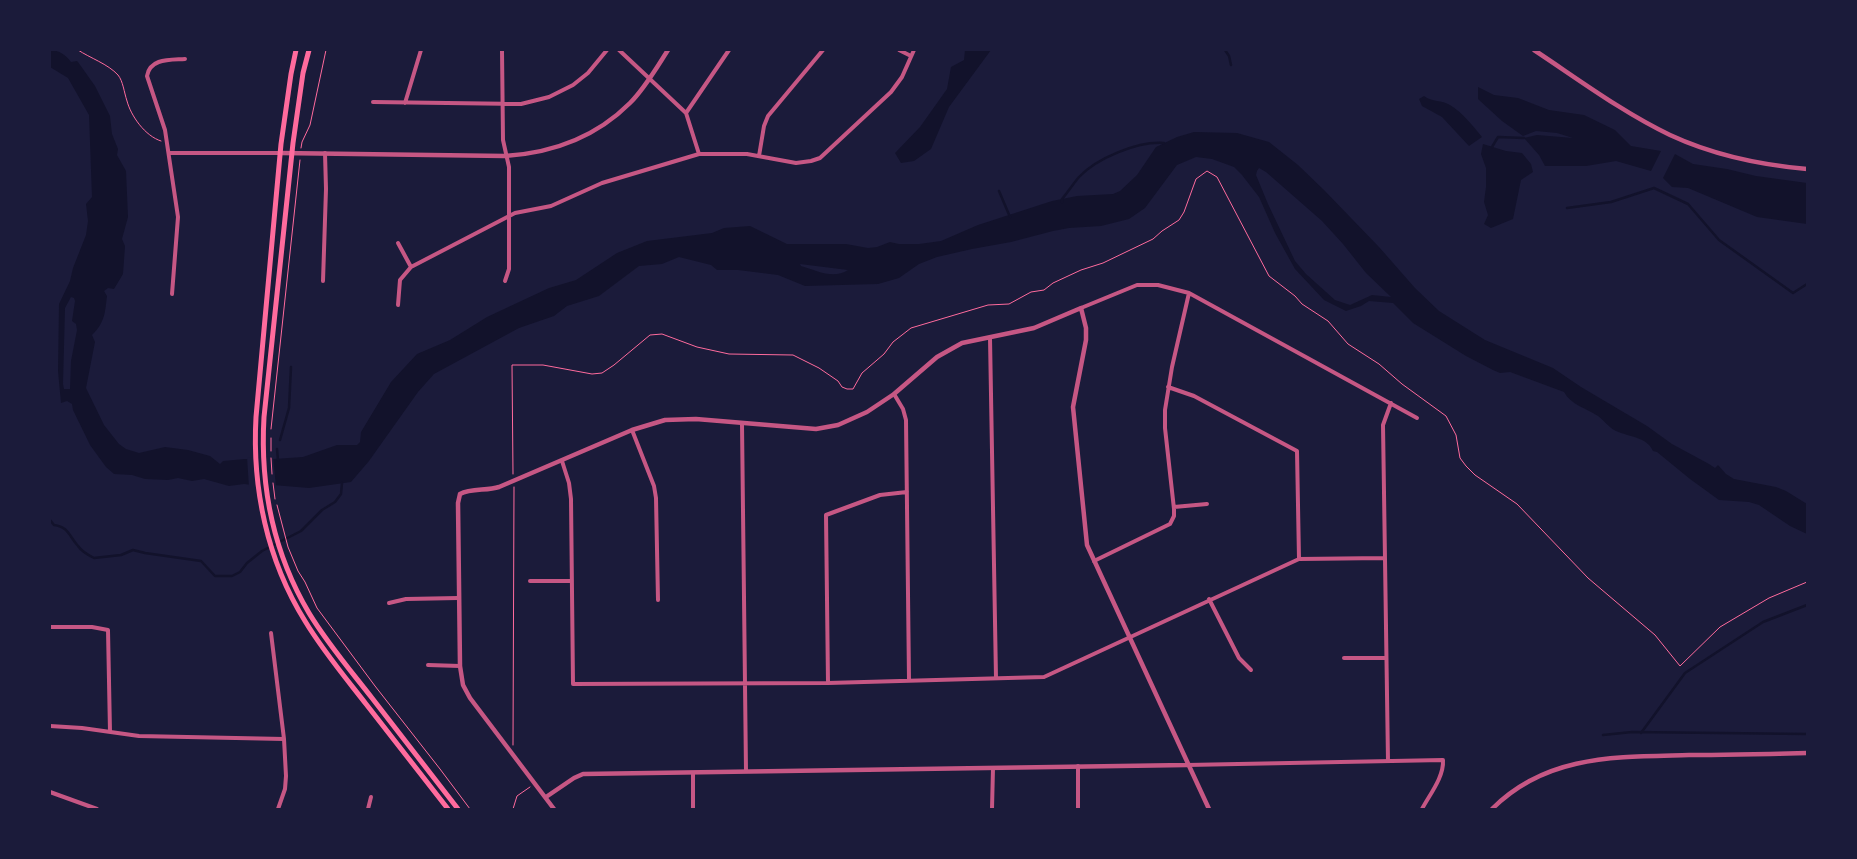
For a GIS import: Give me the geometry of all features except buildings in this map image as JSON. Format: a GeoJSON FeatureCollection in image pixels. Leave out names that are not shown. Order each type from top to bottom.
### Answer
{"type":"FeatureCollection","features":[{"type":"Feature","properties":{"kind":"main road"},"geometry":{"type":"LineString","coordinates":[[296,50],[281,153],[256,417],[255,457],[261,506],[268,539],[282,577],[303,620],[448,809]]}},
{"type":"Feature","properties":{"kind":"main road"},"geometry":{"type":"LineString","coordinates":[[309,50],[292,153],[264,417],[263,456],[269,504],[277,538],[290,574],[322,632],[458,809]]}},
{"type":"Feature","properties":{"kind":"street"},"geometry":{"type":"LineString","coordinates":[[405,103],[421,50]]}},
{"type":"Feature","properties":{"kind":"street"},"geometry":{"type":"LineString","coordinates":[[502,50],[502,104],[505,156],[509,167],[510,269],[506,281]]}},
{"type":"Feature","properties":{"kind":"street"},"geometry":{"type":"LineString","coordinates":[[373,102],[521,104],[549,97],[573,85],[588,72],[607,50]]}},
{"type":"Feature","properties":{"kind":"street"},"geometry":{"type":"LineString","coordinates":[[619,50],[686,112],[699,154]]}},
{"type":"Feature","properties":{"kind":"street"},"geometry":{"type":"LineString","coordinates":[[169,153],[505,156],[537,153],[568,144],[600,127],[631,103],[668,50]]}},
{"type":"Feature","properties":{"kind":"street"},"geometry":{"type":"LineString","coordinates":[[686,112],[729,50]]}},
{"type":"Feature","properties":{"kind":"street"},"geometry":{"type":"LineString","coordinates":[[759,156],[764,126],[770,111],[823,50]]}},
{"type":"Feature","properties":{"kind":"street"},"geometry":{"type":"LineString","coordinates":[[899,50],[911,56]]}},
{"type":"Feature","properties":{"kind":"street"},"geometry":{"type":"LineString","coordinates":[[398,305],[400,280],[411,267],[509,216],[551,206],[620,176],[699,154],[747,154],[796,163],[811,162],[820,158],[891,92],[899,82],[914,50]]}},
{"type":"Feature","properties":{"kind":"street"},"geometry":{"type":"LineString","coordinates":[[1534,50],[1638,118],[1672,136],[1737,158],[1764,164],[1807,169]]}},
{"type":"Feature","properties":{"kind":"street"},"geometry":{"type":"LineString","coordinates":[[172,294],[178,217],[163,121],[147,76],[149,68],[155,63],[185,59]]}},
{"type":"Feature","properties":{"kind":"street"},"geometry":{"type":"LineString","coordinates":[[323,281],[326,189],[325,153]]}},
{"type":"Feature","properties":{"kind":"street"},"geometry":{"type":"LineString","coordinates":[[398,243],[411,267]]}},
{"type":"Feature","properties":{"kind":"street"},"geometry":{"type":"LineString","coordinates":[[554,809],[470,698],[463,685],[460,666],[458,598],[458,503],[460,494],[464,492],[499,487],[632,430],[671,419],[816,429],[829,428],[850,421],[894,394],[943,353],[962,343],[1034,328],[1137,284],[1158,285],[1189,293],[1417,418]]}},
{"type":"Feature","properties":{"kind":"street"},"geometry":{"type":"LineString","coordinates":[[1094,561],[1170,524],[1174,516],[1164,423],[1168,387],[1189,293]]}},
{"type":"Feature","properties":{"kind":"street"},"geometry":{"type":"LineString","coordinates":[[1080,308],[1086,328],[1086,340],[1073,407],[1086,539],[1129,638],[1209,809]]}},
{"type":"Feature","properties":{"kind":"street"},"geometry":{"type":"LineString","coordinates":[[990,338],[996,678]]}},
{"type":"Feature","properties":{"kind":"street"},"geometry":{"type":"LineString","coordinates":[[1168,387],[1194,396],[1297,451],[1300,558]]}},
{"type":"Feature","properties":{"kind":"street"},"geometry":{"type":"LineString","coordinates":[[894,394],[903,409],[906,420],[909,680]]}},
{"type":"Feature","properties":{"kind":"street"},"geometry":{"type":"LineString","coordinates":[[1388,761],[1383,425],[1391,403]]}},
{"type":"Feature","properties":{"kind":"street"},"geometry":{"type":"LineString","coordinates":[[742,424],[746,772]]}},
{"type":"Feature","properties":{"kind":"street"},"geometry":{"type":"LineString","coordinates":[[632,430],[654,486],[656,498],[658,600]]}},
{"type":"Feature","properties":{"kind":"street"},"geometry":{"type":"LineString","coordinates":[[562,461],[569,483],[571,499],[573,684],[828,683],[1044,677],[1300,558],[1384,558]]}},
{"type":"Feature","properties":{"kind":"street"},"geometry":{"type":"LineString","coordinates":[[828,683],[826,515],[880,495],[907,492]]}},
{"type":"Feature","properties":{"kind":"street"},"geometry":{"type":"LineString","coordinates":[[1174,507],[1207,504]]}},
{"type":"Feature","properties":{"kind":"street"},"geometry":{"type":"LineString","coordinates":[[530,581],[572,581]]}},
{"type":"Feature","properties":{"kind":"street"},"geometry":{"type":"LineString","coordinates":[[389,603],[406,598],[458,598]]}},
{"type":"Feature","properties":{"kind":"street"},"geometry":{"type":"LineString","coordinates":[[1209,599],[1239,658],[1251,670]]}},
{"type":"Feature","properties":{"kind":"street"},"geometry":{"type":"LineString","coordinates":[[50,627],[92,627],[108,630],[110,732]]}},
{"type":"Feature","properties":{"kind":"street"},"geometry":{"type":"LineString","coordinates":[[271,634],[284,739],[286,776],[278,809]]}},
{"type":"Feature","properties":{"kind":"street"},"geometry":{"type":"LineString","coordinates":[[1344,658],[1386,658]]}},
{"type":"Feature","properties":{"kind":"street"},"geometry":{"type":"LineString","coordinates":[[428,665],[460,666]]}},
{"type":"Feature","properties":{"kind":"street"},"geometry":{"type":"LineString","coordinates":[[50,726],[82,728],[139,736],[284,739]]}},
{"type":"Feature","properties":{"kind":"street"},"geometry":{"type":"LineString","coordinates":[[1492,809],[1505,796],[1538,777],[1582,761],[1626,757],[1807,753]]}},
{"type":"Feature","properties":{"kind":"street"},"geometry":{"type":"LineString","coordinates":[[546,797],[583,774],[1443,760],[1444,768],[1438,782],[1422,809]]}},
{"type":"Feature","properties":{"kind":"street"},"geometry":{"type":"LineString","coordinates":[[1078,766],[1078,809]]}},
{"type":"Feature","properties":{"kind":"street"},"geometry":{"type":"LineString","coordinates":[[992,809],[993,768]]}},
{"type":"Feature","properties":{"kind":"street"},"geometry":{"type":"LineString","coordinates":[[693,772],[693,809]]}},
{"type":"Feature","properties":{"kind":"street"},"geometry":{"type":"LineString","coordinates":[[50,792],[97,809]]}},
{"type":"Feature","properties":{"kind":"street"},"geometry":{"type":"LineString","coordinates":[[368,809],[371,797]]}},
{"type":"Feature","properties":{"kind":"path"},"geometry":{"type":"LineString","coordinates":[[78,50],[119,76],[127,104],[135,119],[154,139],[162,141]]}},
{"type":"Feature","properties":{"kind":"path"},"geometry":{"type":"LineString","coordinates":[[302,142],[310,125],[326,50]]}},
{"type":"Feature","properties":{"kind":"path"},"geometry":{"type":"LineString","coordinates":[[271,430],[300,161]]}},
{"type":"Feature","properties":{"kind":"path"},"geometry":{"type":"LineString","coordinates":[[514,477],[512,365],[543,365],[592,374],[602,373],[614,366],[650,335],[662,334],[697,347],[729,354],[793,355],[819,368],[847,389],[853,389],[862,373],[884,354],[893,342],[911,328],[988,305],[1009,304],[1032,292],[1044,290],[1053,283],[1081,270],[1104,263],[1153,239],[1179,220],[1184,212],[1196,179],[1207,171],[1217,177],[1269,276],[1295,296],[1302,304],[1328,321],[1348,344],[1379,364],[1402,384],[1446,416],[1456,435],[1460,458],[1466,466],[1475,475],[1517,504],[1588,578],[1655,634],[1680,666],[1720,628],[1770,598],[1807,582]]}},
{"type":"Feature","properties":{"kind":"path"},"geometry":{"type":"LineString","coordinates":[[271,435],[272,475]]}},
{"type":"Feature","properties":{"kind":"path"},"geometry":{"type":"LineString","coordinates":[[273,482],[279,518],[298,571],[317,608],[470,809]]}},
{"type":"Feature","properties":{"kind":"path"},"geometry":{"type":"LineString","coordinates":[[512,753],[514,742],[514,485]]}},
{"type":"Feature","properties":{"kind":"path"},"geometry":{"type":"LineString","coordinates":[[513,809],[517,796],[536,784]]}},
{"type":"Feature","properties":{"kind":"shaded area"},"geometry":{"type":"Polygon","coordinates":[[[50,50],[62,53],[71,62],[78,62],[95,86],[110,116],[112,134],[118,149],[117,155],[126,171],[128,217],[122,239],[125,246],[123,274],[114,289],[108,288],[104,291],[107,296],[105,312],[100,326],[92,335],[95,342],[86,388],[104,425],[119,444],[126,449],[139,453],[165,447],[188,450],[210,456],[220,464],[223,461],[245,459],[303,457],[337,445],[357,445],[360,442],[361,432],[391,382],[417,354],[450,340],[487,317],[549,288],[576,280],[617,253],[647,241],[712,233],[724,228],[750,226],[787,244],[846,244],[868,248],[890,242],[919,244],[941,241],[978,225],[1052,201],[1077,196],[1113,194],[1120,191],[1137,175],[1156,147],[1177,137],[1194,132],[1237,133],[1269,142],[1298,165],[1439,311],[1485,340],[1553,368],[1647,426],[1672,444],[1715,468],[1718,465],[1726,474],[1734,479],[1776,487],[1786,491],[1807,504],[1807,534],[1790,526],[1759,505],[1749,502],[1719,500],[1657,452],[1653,451],[1647,443],[1613,429],[1598,416],[1571,400],[1564,392],[1510,372],[1500,373],[1466,356],[1413,323],[1393,303],[1369,301],[1346,311],[1324,300],[1295,269],[1275,233],[1259,197],[1242,175],[1234,167],[1212,159],[1196,157],[1177,165],[1145,208],[1129,219],[1101,226],[1053,231],[1011,242],[937,257],[919,264],[899,278],[878,284],[805,286],[778,275],[738,270],[717,270],[711,265],[679,257],[662,264],[639,266],[599,296],[567,306],[554,316],[519,328],[434,374],[418,392],[369,461],[351,482],[309,488],[261,484],[229,486],[204,479],[192,481],[178,478],[168,480],[145,479],[132,475],[114,474],[106,467],[90,445],[72,404],[67,401],[61,403],[58,371],[59,304],[70,281],[86,235],[88,221],[86,204],[92,197],[89,115],[68,78],[50,67],[50,50]],[[1259,168],[1256,175],[1268,204],[1295,261],[1306,274],[1335,300],[1350,305],[1372,295],[1391,297],[1366,273],[1322,221],[1259,168]],[[800,264],[801,266],[830,274],[842,273],[848,270],[800,264]],[[71,297],[65,308],[63,384],[64,389],[70,389],[71,361],[77,330],[76,324],[72,321],[74,298],[71,297]]]}},
{"type":"Feature","properties":{"kind":"shaded area"},"geometry":{"type":"Polygon","coordinates":[[[965,50],[991,50],[949,107],[931,149],[914,161],[901,163],[895,153],[920,127],[947,89],[951,67],[964,60],[965,50]]]}},
{"type":"Feature","properties":{"kind":"shaded area"},"geometry":{"type":"Polygon","coordinates":[[[1478,87],[1494,95],[1518,98],[1549,110],[1584,115],[1615,130],[1631,146],[1661,151],[1651,171],[1616,161],[1586,166],[1545,166],[1539,155],[1524,138],[1537,135],[1573,138],[1557,133],[1536,131],[1523,136],[1502,121],[1478,99],[1478,87]]]}},
{"type":"Feature","properties":{"kind":"shaded area"},"geometry":{"type":"Polygon","coordinates":[[[1424,96],[1447,103],[1455,108],[1482,137],[1469,146],[1442,117],[1422,106],[1419,99],[1424,96]]]}},
{"type":"Feature","properties":{"kind":"shaded area"},"geometry":{"type":"Polygon","coordinates":[[[1483,144],[1506,151],[1522,153],[1531,164],[1533,172],[1521,180],[1513,219],[1491,228],[1484,224],[1488,215],[1484,202],[1486,168],[1481,154],[1483,144]]]}},
{"type":"Feature","properties":{"kind":"shaded area"},"geometry":{"type":"Polygon","coordinates":[[[1675,154],[1693,164],[1807,183],[1807,224],[1757,217],[1688,188],[1672,187],[1663,178],[1675,154]]]}},
{"type":"Feature","properties":{"kind":"pier"},"geometry":{"type":"Polygon","coordinates":[[[273,456],[276,487],[249,487],[247,457],[273,456]]]}},
{"type":"Feature","properties":{"kind":"waterway"},"geometry":{"type":"LineString","coordinates":[[1225,50],[1231,65]]}},
{"type":"Feature","properties":{"kind":"waterway"},"geometry":{"type":"LineString","coordinates":[[1492,147],[1498,137],[1524,138]]}},
{"type":"Feature","properties":{"kind":"waterway"},"geometry":{"type":"LineString","coordinates":[[1062,202],[1062,199],[1079,177],[1096,163],[1130,148],[1164,143]]}},
{"type":"Feature","properties":{"kind":"waterway"},"geometry":{"type":"LineString","coordinates":[[1567,208],[1611,202],[1654,188],[1688,204],[1719,240],[1793,293],[1807,284]]}},
{"type":"Feature","properties":{"kind":"waterway"},"geometry":{"type":"LineString","coordinates":[[999,191],[1010,217]]}},
{"type":"Feature","properties":{"kind":"waterway"},"geometry":{"type":"LineString","coordinates":[[280,440],[289,408],[291,367]]}},
{"type":"Feature","properties":{"kind":"waterway"},"geometry":{"type":"LineString","coordinates":[[277,449],[278,460]]}},
{"type":"Feature","properties":{"kind":"waterway"},"geometry":{"type":"LineString","coordinates":[[50,520],[54,525],[66,530],[81,550],[94,558],[121,555],[133,550],[201,561],[215,576],[232,576],[240,572],[247,563],[262,551],[301,531],[322,510],[335,502],[341,494],[342,483]]}},
{"type":"Feature","properties":{"kind":"waterway"},"geometry":{"type":"LineString","coordinates":[[1641,733],[1685,673],[1763,622],[1807,605]]}},
{"type":"Feature","properties":{"kind":"waterway"},"geometry":{"type":"LineString","coordinates":[[1603,735],[1632,732],[1807,734]]}}]}
